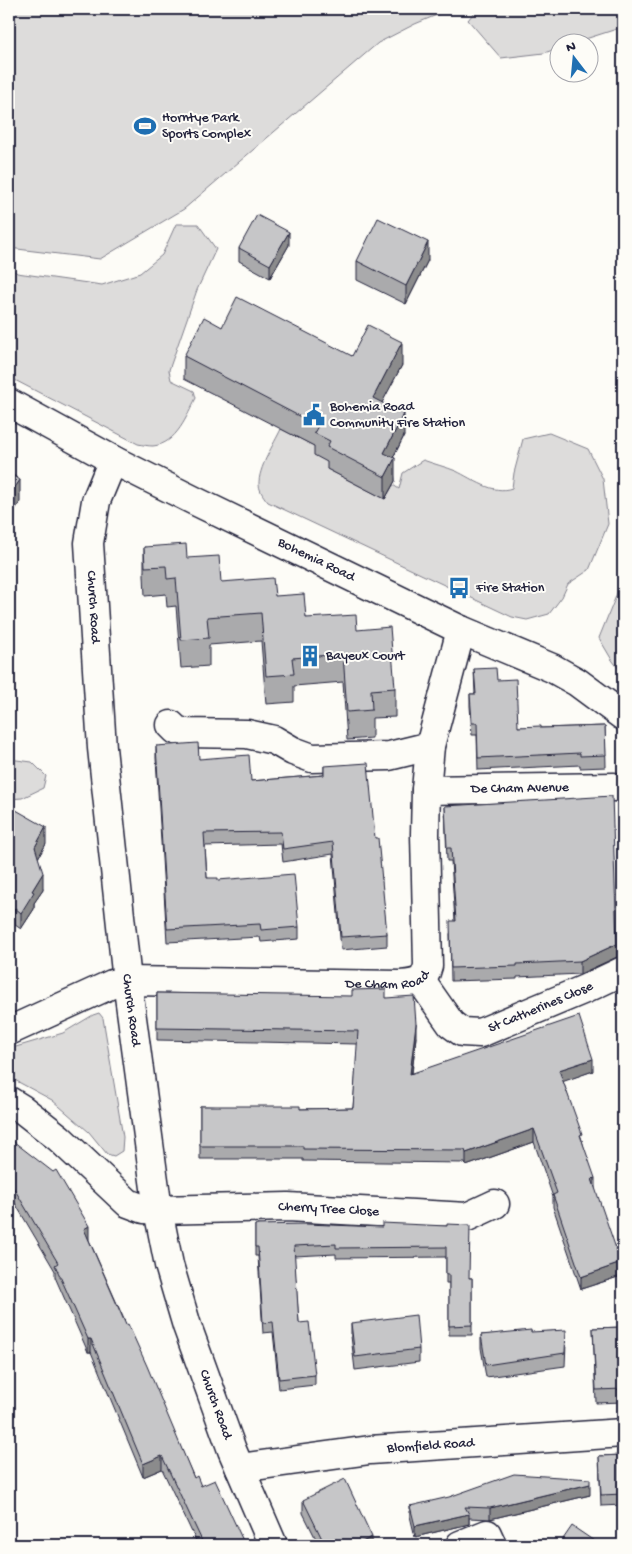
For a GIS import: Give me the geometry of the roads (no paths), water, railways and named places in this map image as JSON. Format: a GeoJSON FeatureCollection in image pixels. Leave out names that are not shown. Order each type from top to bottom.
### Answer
{"type":"FeatureCollection","features":[{"type":"Feature","properties":{"kind":"main road","name":"Bohemia Road"},"geometry":{"type":"LineString","coordinates":[[9,403],[113,460],[461,630],[552,668],[578,682],[623,716]]}},
{"type":"Feature","properties":{"kind":"main road","name":"Church Road"},"geometry":{"type":"LineString","coordinates":[[113,460],[96,501],[89,543],[102,748],[127,981],[158,1210],[169,1264],[187,1326],[240,1468],[272,1545]]}},
{"type":"Feature","properties":{"kind":"main road","name":"De Cham Road"},"geometry":{"type":"LineString","coordinates":[[9,1031],[112,984],[127,981],[401,985],[413,984],[426,976],[428,966],[426,790],[430,746],[461,630]]}},
{"type":"Feature","properties":{"kind":"main road"},"geometry":{"type":"LineString","coordinates":[[171,725],[176,730],[186,733],[255,735],[274,740],[312,758],[389,756],[430,746]]}},
{"type":"Feature","properties":{"kind":"main road","name":"De Cham Avenue"},"geometry":{"type":"LineString","coordinates":[[426,790],[614,787]]}},
{"type":"Feature","properties":{"kind":"main road","name":"St Catherines Close"},"geometry":{"type":"LineString","coordinates":[[421,980],[451,1024],[462,1032],[480,1033],[623,971]]}},
{"type":"Feature","properties":{"kind":"main road"},"geometry":{"type":"LineString","coordinates":[[9,1100],[59,1138],[128,1203],[144,1209],[158,1210]]}},
{"type":"Feature","properties":{"kind":"main road","name":"Cherry Tree Close"},"geometry":{"type":"LineString","coordinates":[[158,1210],[288,1207],[467,1217],[495,1204]]}},
{"type":"Feature","properties":{"kind":"main road","name":"Blomfield Road"},"geometry":{"type":"LineString","coordinates":[[240,1468],[370,1450],[623,1433]]}},
{"type":"Feature","properties":{"kind":"main road"},"geometry":{"type":"LineString","coordinates":[[460,1545],[487,1534],[492,1545]]}},
{"type":"Feature","properties":{"kind":"place","name":"Horntye Park Sports Complex"},"geometry":{"type":"Point","coordinates":[145,126]}},
{"type":"Feature","properties":{"kind":"place","name":"Bohemia Road Community Fire Station"},"geometry":{"type":"Point","coordinates":[314,415]}},
{"type":"Feature","properties":{"kind":"place","name":"Fire Station"},"geometry":{"type":"Point","coordinates":[459,588]}},
{"type":"Feature","properties":{"kind":"place","name":"Bayeux Court"},"geometry":{"type":"Point","coordinates":[310,656]}}]}
